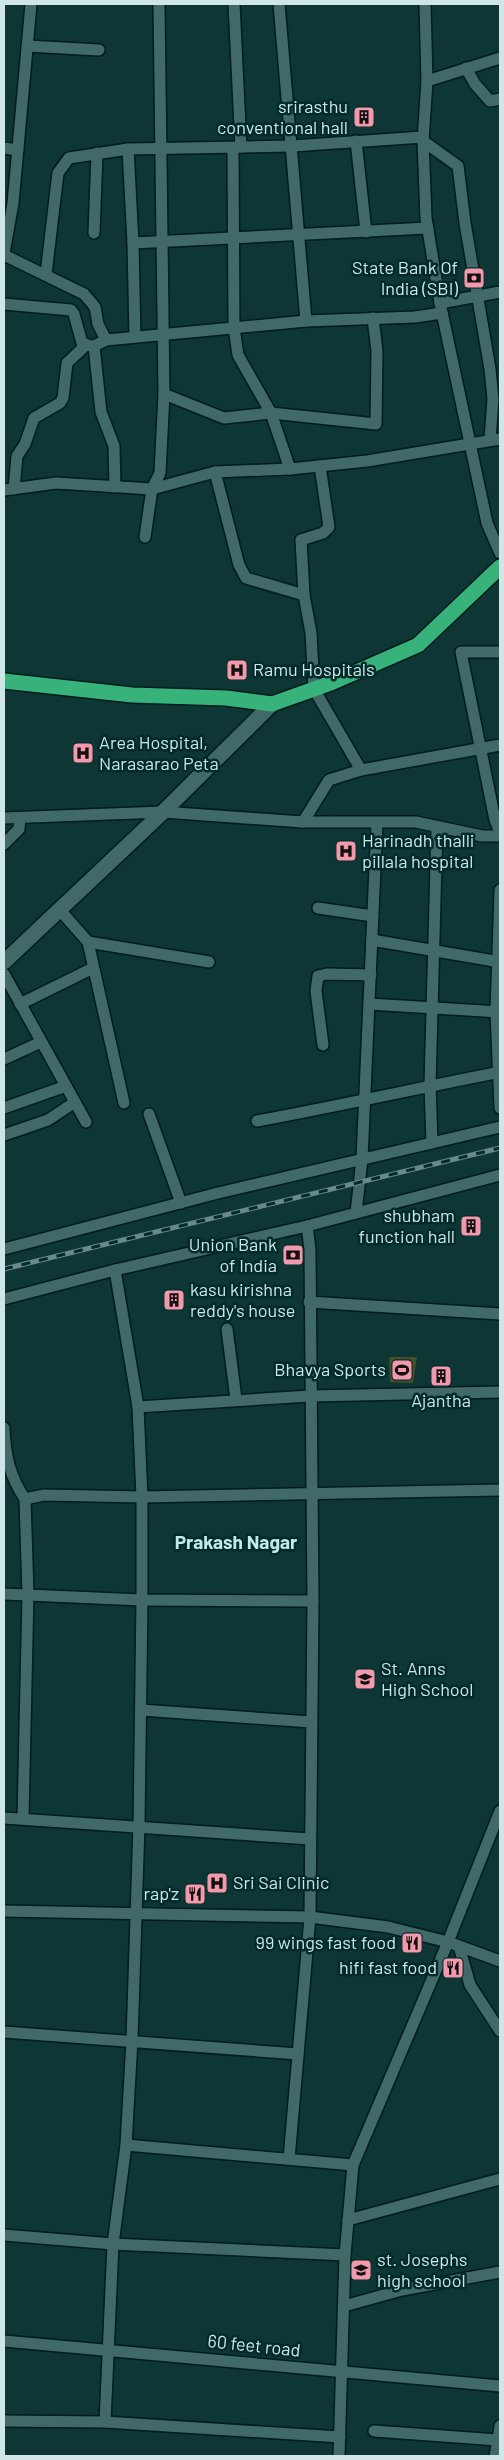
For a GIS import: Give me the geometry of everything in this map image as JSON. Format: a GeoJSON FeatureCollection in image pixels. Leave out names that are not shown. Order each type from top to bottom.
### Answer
{"type":"FeatureCollection","features":[{"type":"Feature","properties":{"kind":"highway"},"geometry":{"type":"LineString","coordinates":[[4,681],[132,695],[226,698],[272,704],[314,689],[418,645],[500,567]]}},
{"type":"Feature","properties":{"kind":"main road"},"geometry":{"type":"LineString","coordinates":[[4,962],[163,812],[272,704]]}},
{"type":"Feature","properties":{"kind":"street"},"geometry":{"type":"LineString","coordinates":[[31,4],[13,203],[4,254],[84,294],[95,307],[98,324],[106,340]]}},
{"type":"Feature","properties":{"kind":"street"},"geometry":{"type":"LineString","coordinates":[[145,537],[152,489],[160,473],[164,394],[164,240],[159,4]]}},
{"type":"Feature","properties":{"kind":"street"},"geometry":{"type":"LineString","coordinates":[[234,4],[237,147],[234,328],[238,355],[272,413],[290,468]]}},
{"type":"Feature","properties":{"kind":"street"},"geometry":{"type":"LineString","coordinates":[[279,4],[306,321]]}},
{"type":"Feature","properties":{"kind":"street"},"geometry":{"type":"LineString","coordinates":[[425,4],[427,81],[423,139],[428,228],[441,308],[469,443],[487,523],[500,553]]}},
{"type":"Feature","properties":{"kind":"street"},"geometry":{"type":"LineString","coordinates":[[27,46],[99,50]]}},
{"type":"Feature","properties":{"kind":"street"},"geometry":{"type":"LineString","coordinates":[[427,81],[500,58]]}},
{"type":"Feature","properties":{"kind":"street"},"geometry":{"type":"LineString","coordinates":[[466,68],[475,84],[490,101],[500,99]]}},
{"type":"Feature","properties":{"kind":"street"},"geometry":{"type":"LineString","coordinates":[[46,274],[58,173],[69,158],[128,149],[161,150],[292,146],[356,141],[423,139],[458,166],[465,222],[479,297],[490,369],[495,439],[367,461],[320,466],[216,472],[152,489],[56,483],[9,489],[17,456],[25,444],[34,418],[60,402],[63,398],[67,363],[89,346],[106,340],[306,321],[415,318],[441,308],[479,297],[500,292]]}},
{"type":"Feature","properties":{"kind":"street"},"geometry":{"type":"LineString","coordinates":[[356,141],[366,232]]}},
{"type":"Feature","properties":{"kind":"street"},"geometry":{"type":"LineString","coordinates":[[4,148],[18,150]]}},
{"type":"Feature","properties":{"kind":"street"},"geometry":{"type":"LineString","coordinates":[[128,149],[136,338]]}},
{"type":"Feature","properties":{"kind":"street"},"geometry":{"type":"LineString","coordinates":[[94,233],[97,154]]}},
{"type":"Feature","properties":{"kind":"street"},"geometry":{"type":"LineString","coordinates":[[133,243],[428,228]]}},
{"type":"Feature","properties":{"kind":"street"},"geometry":{"type":"LineString","coordinates":[[4,304],[71,310],[74,314],[82,343],[89,346]]}},
{"type":"Feature","properties":{"kind":"street"},"geometry":{"type":"LineString","coordinates":[[164,394],[224,418],[272,413],[376,424],[377,351],[373,318]]}},
{"type":"Feature","properties":{"kind":"street"},"geometry":{"type":"LineString","coordinates":[[89,346],[101,412],[114,446],[115,487]]}},
{"type":"Feature","properties":{"kind":"street"},"geometry":{"type":"LineString","coordinates":[[320,466],[328,526],[323,533],[301,540],[304,595],[312,633],[314,689],[361,770]]}},
{"type":"Feature","properties":{"kind":"street"},"geometry":{"type":"LineString","coordinates":[[216,472],[239,565],[246,578],[304,595]]}},
{"type":"Feature","properties":{"kind":"street"},"geometry":{"type":"LineString","coordinates":[[500,652],[461,652],[495,820],[500,832]]}},
{"type":"Feature","properties":{"kind":"street"},"geometry":{"type":"LineString","coordinates":[[303,822],[329,780],[361,770],[500,745]]}},
{"type":"Feature","properties":{"kind":"street"},"geometry":{"type":"LineString","coordinates":[[4,818],[163,812],[303,822],[416,822],[482,836],[500,836]]}},
{"type":"Feature","properties":{"kind":"street"},"geometry":{"type":"LineString","coordinates":[[4,844],[19,829],[20,818]]}},
{"type":"Feature","properties":{"kind":"street"},"geometry":{"type":"LineString","coordinates":[[356,1213],[362,1159],[377,823]]}},
{"type":"Feature","properties":{"kind":"street"},"geometry":{"type":"LineString","coordinates":[[432,1143],[430,1085],[437,827]]}},
{"type":"Feature","properties":{"kind":"street"},"geometry":{"type":"LineString","coordinates":[[500,890],[498,1012],[500,1108]]}},
{"type":"Feature","properties":{"kind":"street"},"geometry":{"type":"LineString","coordinates":[[318,908],[373,916]]}},
{"type":"Feature","properties":{"kind":"street"},"geometry":{"type":"LineString","coordinates":[[59,909],[88,942],[124,1103]]}},
{"type":"Feature","properties":{"kind":"street"},"geometry":{"type":"LineString","coordinates":[[372,940],[499,962]]}},
{"type":"Feature","properties":{"kind":"street"},"geometry":{"type":"LineString","coordinates":[[88,942],[209,962]]}},
{"type":"Feature","properties":{"kind":"street"},"geometry":{"type":"LineString","coordinates":[[20,1004],[94,968]]}},
{"type":"Feature","properties":{"kind":"street"},"geometry":{"type":"LineString","coordinates":[[4,974],[86,1122]]}},
{"type":"Feature","properties":{"kind":"street"},"geometry":{"type":"LineString","coordinates":[[323,1045],[316,991],[318,976],[327,974],[371,975]]}},
{"type":"Feature","properties":{"kind":"street"},"geometry":{"type":"LineString","coordinates":[[369,1004],[498,1012]]}},
{"type":"Feature","properties":{"kind":"street"},"geometry":{"type":"LineString","coordinates":[[4,1059],[41,1042]]}},
{"type":"Feature","properties":{"kind":"street"},"geometry":{"type":"LineString","coordinates":[[256,1121],[365,1101],[430,1085],[499,1072]]}},
{"type":"Feature","properties":{"kind":"street"},"geometry":{"type":"LineString","coordinates":[[4,1108],[66,1086]]}},
{"type":"Feature","properties":{"kind":"street"},"geometry":{"type":"LineString","coordinates":[[4,1135],[48,1120],[75,1102]]}},
{"type":"Feature","properties":{"kind":"street"},"geometry":{"type":"LineString","coordinates":[[149,1114],[180,1203]]}},
{"type":"Feature","properties":{"kind":"street"},"geometry":{"type":"LineString","coordinates":[[4,1249],[180,1203],[500,1127]]}},
{"type":"Feature","properties":{"kind":"street"},"geometry":{"type":"LineString","coordinates":[[4,1299],[115,1270],[307,1226],[500,1175]]}},
{"type":"Feature","properties":{"kind":"street"},"geometry":{"type":"LineString","coordinates":[[289,2159],[310,1917],[313,1601],[310,1249],[307,1226]]}},
{"type":"Feature","properties":{"kind":"street"},"geometry":{"type":"LineString","coordinates":[[105,2422],[113,2244],[126,2145],[132,2040],[139,1826],[142,1600],[142,1497],[138,1407],[115,1270]]}},
{"type":"Feature","properties":{"kind":"street"},"geometry":{"type":"LineString","coordinates":[[309,1302],[500,1314]]}},
{"type":"Feature","properties":{"kind":"street"},"geometry":{"type":"LineString","coordinates":[[227,1329],[236,1399]]}},
{"type":"Feature","properties":{"kind":"street"},"geometry":{"type":"LineString","coordinates":[[138,1407],[236,1399],[500,1392]]}},
{"type":"Feature","properties":{"kind":"street"},"geometry":{"type":"LineString","coordinates":[[4,1428],[4,1450],[9,1469],[25,1499],[28,1594],[23,1818]]}},
{"type":"Feature","properties":{"kind":"street"},"geometry":{"type":"LineString","coordinates":[[25,1499],[44,1495],[142,1497],[500,1490]]}},
{"type":"Feature","properties":{"kind":"street"},"geometry":{"type":"LineString","coordinates":[[4,1594],[142,1600],[313,1601]]}},
{"type":"Feature","properties":{"kind":"street"},"geometry":{"type":"LineString","coordinates":[[141,1710],[311,1722]]}},
{"type":"Feature","properties":{"kind":"street"},"geometry":{"type":"LineString","coordinates":[[339,2456],[345,2255],[353,2165],[454,1944],[500,1811]]}},
{"type":"Feature","properties":{"kind":"street"},"geometry":{"type":"LineString","coordinates":[[4,1818],[310,1839]]}},
{"type":"Feature","properties":{"kind":"street"},"geometry":{"type":"LineString","coordinates":[[4,1911],[310,1917],[388,1926],[454,1944],[500,1961]]}},
{"type":"Feature","properties":{"kind":"street"},"geometry":{"type":"LineString","coordinates":[[454,1944],[470,1985],[500,2031]]}},
{"type":"Feature","properties":{"kind":"street"},"geometry":{"type":"LineString","coordinates":[[4,2032],[132,2040],[298,2054]]}},
{"type":"Feature","properties":{"kind":"street"},"geometry":{"type":"LineString","coordinates":[[126,2145],[353,2165]]}},
{"type":"Feature","properties":{"kind":"street"},"geometry":{"type":"LineString","coordinates":[[348,2220],[500,2179]]}},
{"type":"Feature","properties":{"kind":"street"},"geometry":{"type":"LineString","coordinates":[[4,2235],[113,2244],[345,2255]]}},
{"type":"Feature","properties":{"kind":"street"},"geometry":{"type":"LineString","coordinates":[[344,2306],[402,2290],[500,2272]]}},
{"type":"Feature","properties":{"kind":"street","name":"60 feet road"},"geometry":{"type":"LineString","coordinates":[[4,2342],[146,2353],[342,2373],[500,2386]]}},
{"type":"Feature","properties":{"kind":"street"},"geometry":{"type":"LineString","coordinates":[[4,2421],[105,2422],[340,2438]]}},
{"type":"Feature","properties":{"kind":"street"},"geometry":{"type":"LineString","coordinates":[[495,2456],[500,2426]]}},
{"type":"Feature","properties":{"kind":"street"},"geometry":{"type":"LineString","coordinates":[[374,2431],[498,2440]]}},
{"type":"Feature","properties":{"kind":"green space","name":"Bhavya Sports"},"geometry":{"type":"Polygon","coordinates":[[[389,1357],[417,1357],[413,1383],[390,1382],[389,1357]]]}},
{"type":"Feature","properties":{"kind":"railway"},"geometry":{"type":"LineString","coordinates":[[4,1269],[500,1148]]}},
{"type":"Feature","properties":{"kind":"place","name":"srirasthu conventional hall"},"geometry":{"type":"Point","coordinates":[364,117]}},
{"type":"Feature","properties":{"kind":"place","name":"State Bank Of India (SBI)"},"geometry":{"type":"Point","coordinates":[474,278]}},
{"type":"Feature","properties":{"kind":"place","name":"Ramu Hospitals"},"geometry":{"type":"Point","coordinates":[237,670]}},
{"type":"Feature","properties":{"kind":"place","name":"Area Hospital, Narasarao Peta"},"geometry":{"type":"Point","coordinates":[83,753]}},
{"type":"Feature","properties":{"kind":"place","name":"Harinadh thalli pillala hospital"},"geometry":{"type":"Point","coordinates":[346,851]}},
{"type":"Feature","properties":{"kind":"place","name":"shubham function hall"},"geometry":{"type":"Point","coordinates":[471,1226]}},
{"type":"Feature","properties":{"kind":"place","name":"Union Bank of India"},"geometry":{"type":"Point","coordinates":[293,1255]}},
{"type":"Feature","properties":{"kind":"place","name":"kasu kirishna reddy's house"},"geometry":{"type":"Point","coordinates":[174,1300]}},
{"type":"Feature","properties":{"kind":"place","name":"Bhavya Sports"},"geometry":{"type":"Point","coordinates":[402,1370]}},
{"type":"Feature","properties":{"kind":"place","name":"Ajantha"},"geometry":{"type":"Point","coordinates":[441,1376]}},
{"type":"Feature","properties":{"kind":"place","name":"St. Anns High School"},"geometry":{"type":"Point","coordinates":[365,1679]}},
{"type":"Feature","properties":{"kind":"place","name":"Sri Sai Clinic"},"geometry":{"type":"Point","coordinates":[217,1883]}},
{"type":"Feature","properties":{"kind":"place","name":"rap'z"},"geometry":{"type":"Point","coordinates":[195,1894]}},
{"type":"Feature","properties":{"kind":"place","name":"99 wings fast food"},"geometry":{"type":"Point","coordinates":[412,1943]}},
{"type":"Feature","properties":{"kind":"place","name":"hifi fast food"},"geometry":{"type":"Point","coordinates":[453,1968]}},
{"type":"Feature","properties":{"kind":"place","name":"st. Josephs high school"},"geometry":{"type":"Point","coordinates":[361,2270]}},
{"type":"Feature","properties":{"kind":"district","name":"Prakash Nagar"},"geometry":{"type":"Point","coordinates":[236,1542]}}]}
